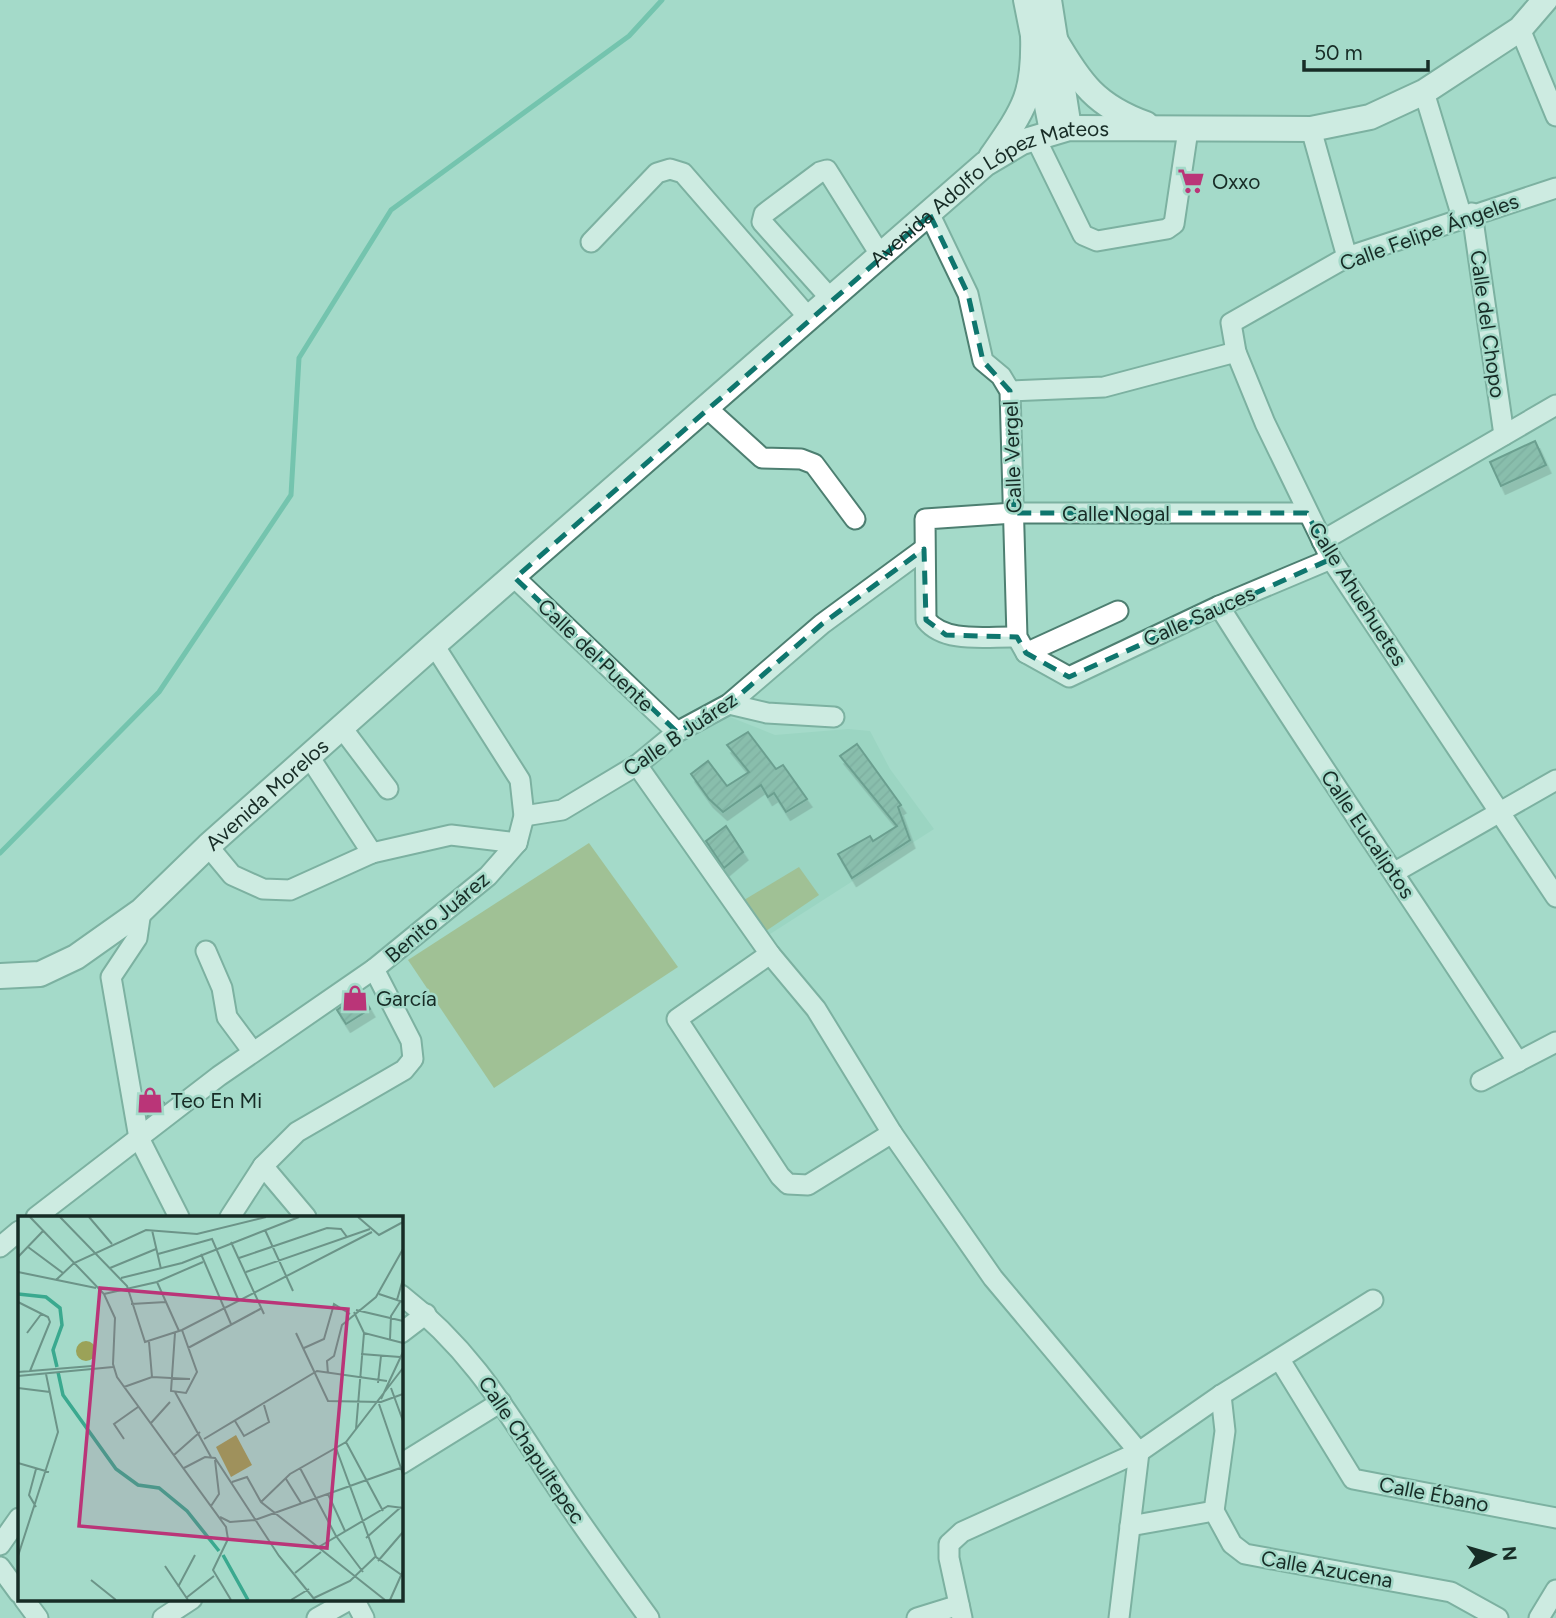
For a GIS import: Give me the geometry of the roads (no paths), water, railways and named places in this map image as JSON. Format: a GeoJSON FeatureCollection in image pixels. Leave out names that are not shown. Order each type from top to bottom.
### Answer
{"type":"FeatureCollection","features":[{"type":"Feature","properties":{"kind":"main road","name":"Avenida Adolfo López Mateos"},"geometry":{"type":"LineString","coordinates":[[514,578],[985,164],[1052,132],[1311,129],[1370,117],[1424,92],[1520,29],[1545,0]]}},
{"type":"Feature","properties":{"kind":"main road"},"geometry":{"type":"LineString","coordinates":[[1040,17],[1074,72],[1093,96],[1119,114],[1176,130]]}},
{"type":"Feature","properties":{"kind":"main road"},"geometry":{"type":"LineString","coordinates":[[1040,17],[1052,132]]}},
{"type":"Feature","properties":{"kind":"main road"},"geometry":{"type":"LineString","coordinates":[[985,164],[1027,103],[1033,79],[1040,17]]}},
{"type":"Feature","properties":{"kind":"main road","name":"Avenida Morelos"},"geometry":{"type":"LineString","coordinates":[[0,976],[40,974],[76,957],[141,911],[208,846],[434,645],[514,578]]}},
{"type":"Feature","properties":{"kind":"street"},"geometry":{"type":"LineString","coordinates":[[1520,29],[1556,116]]}},
{"type":"Feature","properties":{"kind":"street","name":"Calle del Chopo"},"geometry":{"type":"LineString","coordinates":[[1424,92],[1467,215],[1504,435]]}},
{"type":"Feature","properties":{"kind":"street"},"geometry":{"type":"LineString","coordinates":[[1311,129],[1347,257]]}},
{"type":"Feature","properties":{"kind":"street"},"geometry":{"type":"LineString","coordinates":[[1052,132],[1083,235],[1097,241],[1167,229],[1174,224],[1176,130]]}},
{"type":"Feature","properties":{"kind":"street"},"geometry":{"type":"LineString","coordinates":[[591,242],[657,173],[670,169],[683,173],[809,318]]}},
{"type":"Feature","properties":{"kind":"street"},"geometry":{"type":"LineString","coordinates":[[831,299],[762,222],[764,214],[820,172],[827,170],[881,256]]}},
{"type":"Feature","properties":{"kind":"street","name":"Calle Felipe Ángeles"},"geometry":{"type":"LineString","coordinates":[[1231,323],[1347,257],[1467,215],[1556,188]]}},
{"type":"Feature","properties":{"kind":"street","name":"Calle Vergel"},"geometry":{"type":"LineString","coordinates":[[930,215],[968,294],[983,362],[1001,376],[1010,391],[1021,645]]}},
{"type":"Feature","properties":{"kind":"street","name":"Calle Ahuehuetes"},"geometry":{"type":"LineString","coordinates":[[1231,323],[1236,352],[1307,513],[1331,559],[1556,897]]}},
{"type":"Feature","properties":{"kind":"street"},"geometry":{"type":"LineString","coordinates":[[1010,391],[1104,387],[1236,352]]}},
{"type":"Feature","properties":{"kind":"street"},"geometry":{"type":"LineString","coordinates":[[1322,541],[1556,405]]}},
{"type":"Feature","properties":{"kind":"street"},"geometry":{"type":"LineString","coordinates":[[708,409],[762,458],[802,459],[814,464],[855,519]]}},
{"type":"Feature","properties":{"kind":"street","name":"Calle Nogal"},"geometry":{"type":"LineString","coordinates":[[924,550],[925,519],[1014,513],[1307,513]]}},
{"type":"Feature","properties":{"kind":"street"},"geometry":{"type":"LineString","coordinates":[[924,550],[926,620],[934,630],[946,635],[1021,645],[1118,611]]}},
{"type":"Feature","properties":{"kind":"street","name":"Calle B Juárez"},"geometry":{"type":"LineString","coordinates":[[524,816],[562,810],[636,765],[677,732],[729,704],[822,624],[924,550]]}},
{"type":"Feature","properties":{"kind":"street","name":"Calle Sauces"},"geometry":{"type":"LineString","coordinates":[[1021,645],[1069,677],[1219,606],[1331,559]]}},
{"type":"Feature","properties":{"kind":"street","name":"Calle del Puente"},"geometry":{"type":"LineString","coordinates":[[514,578],[677,732]]}},
{"type":"Feature","properties":{"kind":"street","name":"Calle Eucaliptos"},"geometry":{"type":"LineString","coordinates":[[1219,606],[1294,726],[1395,872],[1518,1062]]}},
{"type":"Feature","properties":{"kind":"street","name":"Benito Juárez"},"geometry":{"type":"LineString","coordinates":[[37,1216],[253,1052],[374,969],[488,876],[517,843],[524,816],[520,780],[434,645]]}},
{"type":"Feature","properties":{"kind":"street"},"geometry":{"type":"LineString","coordinates":[[729,704],[767,713],[834,717]]}},
{"type":"Feature","properties":{"kind":"street"},"geometry":{"type":"LineString","coordinates":[[342,728],[388,789]]}},
{"type":"Feature","properties":{"kind":"street"},"geometry":{"type":"LineString","coordinates":[[310,758],[372,853]]}},
{"type":"Feature","properties":{"kind":"street"},"geometry":{"type":"LineString","coordinates":[[636,765],[771,954],[816,1009],[892,1133],[993,1278],[1139,1452],[1119,1618]]}},
{"type":"Feature","properties":{"kind":"street"},"geometry":{"type":"LineString","coordinates":[[1395,872],[1556,780]]}},
{"type":"Feature","properties":{"kind":"street"},"geometry":{"type":"LineString","coordinates":[[208,846],[232,875],[264,889],[290,890],[372,853],[451,835],[517,843]]}},
{"type":"Feature","properties":{"kind":"street"},"geometry":{"type":"LineString","coordinates":[[141,911],[137,938],[111,977],[139,1138],[178,1216]]}},
{"type":"Feature","properties":{"kind":"street"},"geometry":{"type":"LineString","coordinates":[[205,951],[222,988],[227,1017],[253,1052]]}},
{"type":"Feature","properties":{"kind":"street"},"geometry":{"type":"LineString","coordinates":[[771,954],[677,1019],[780,1176],[788,1184],[808,1185],[892,1133]]}},
{"type":"Feature","properties":{"kind":"street"},"geometry":{"type":"LineString","coordinates":[[231,1216],[263,1166],[297,1132],[404,1070],[413,1059],[411,1041],[374,969]]}},
{"type":"Feature","properties":{"kind":"street"},"geometry":{"type":"LineString","coordinates":[[1481,1082],[1556,1042]]}},
{"type":"Feature","properties":{"kind":"street"},"geometry":{"type":"LineString","coordinates":[[263,1166],[305,1216]]}},
{"type":"Feature","properties":{"kind":"street"},"geometry":{"type":"LineString","coordinates":[[0,1247],[18,1232]]}},
{"type":"Feature","properties":{"kind":"street","name":"Calle Chapultepec"},"geometry":{"type":"LineString","coordinates":[[402,1296],[455,1341],[501,1402],[649,1618]]}},
{"type":"Feature","properties":{"kind":"street"},"geometry":{"type":"LineString","coordinates":[[917,1618],[961,1611],[949,1558],[949,1544],[962,1532],[1139,1452],[1221,1395],[1373,1300]]}},
{"type":"Feature","properties":{"kind":"street"},"geometry":{"type":"LineString","coordinates":[[402,1332],[426,1314]]}},
{"type":"Feature","properties":{"kind":"street","name":"Calle Ébano"},"geometry":{"type":"LineString","coordinates":[[1280,1360],[1353,1479],[1556,1518]]}},
{"type":"Feature","properties":{"kind":"street"},"geometry":{"type":"LineString","coordinates":[[1130,1526],[1214,1511],[1224,1431],[1221,1395]]}},
{"type":"Feature","properties":{"kind":"street"},"geometry":{"type":"LineString","coordinates":[[402,1463],[501,1402]]}},
{"type":"Feature","properties":{"kind":"street","name":"Calle Azucena"},"geometry":{"type":"LineString","coordinates":[[1214,1511],[1232,1544],[1245,1554],[1451,1592],[1498,1618]]}},
{"type":"Feature","properties":{"kind":"street"},"geometry":{"type":"LineString","coordinates":[[0,1545],[18,1519]]}},
{"type":"Feature","properties":{"kind":"street"},"geometry":{"type":"LineString","coordinates":[[0,1567],[18,1592]]}},
{"type":"Feature","properties":{"kind":"street"},"geometry":{"type":"LineString","coordinates":[[1539,1618],[1556,1590]]}},
{"type":"Feature","properties":{"kind":"street"},"geometry":{"type":"LineString","coordinates":[[25,1600],[38,1618]]}},
{"type":"Feature","properties":{"kind":"street"},"geometry":{"type":"LineString","coordinates":[[163,1618],[190,1600]]}},
{"type":"Feature","properties":{"kind":"street"},"geometry":{"type":"LineString","coordinates":[[317,1618],[350,1600]]}},
{"type":"Feature","properties":{"kind":"street"},"geometry":{"type":"LineString","coordinates":[[353,1600],[364,1618]]}},
{"type":"Feature","properties":{"kind":"waterway"},"geometry":{"type":"LineString","coordinates":[[0,853],[159,692],[291,495],[299,358],[391,210],[629,36],[662,0]]}},
{"type":"Feature","properties":{"kind":"place","name":"Oxxo"},"geometry":{"type":"Point","coordinates":[1191,181]}},
{"type":"Feature","properties":{"kind":"place","name":"García"},"geometry":{"type":"Point","coordinates":[355,998]}},
{"type":"Feature","properties":{"kind":"place","name":"Teo En Mi"},"geometry":{"type":"Point","coordinates":[150,1100]}}]}
